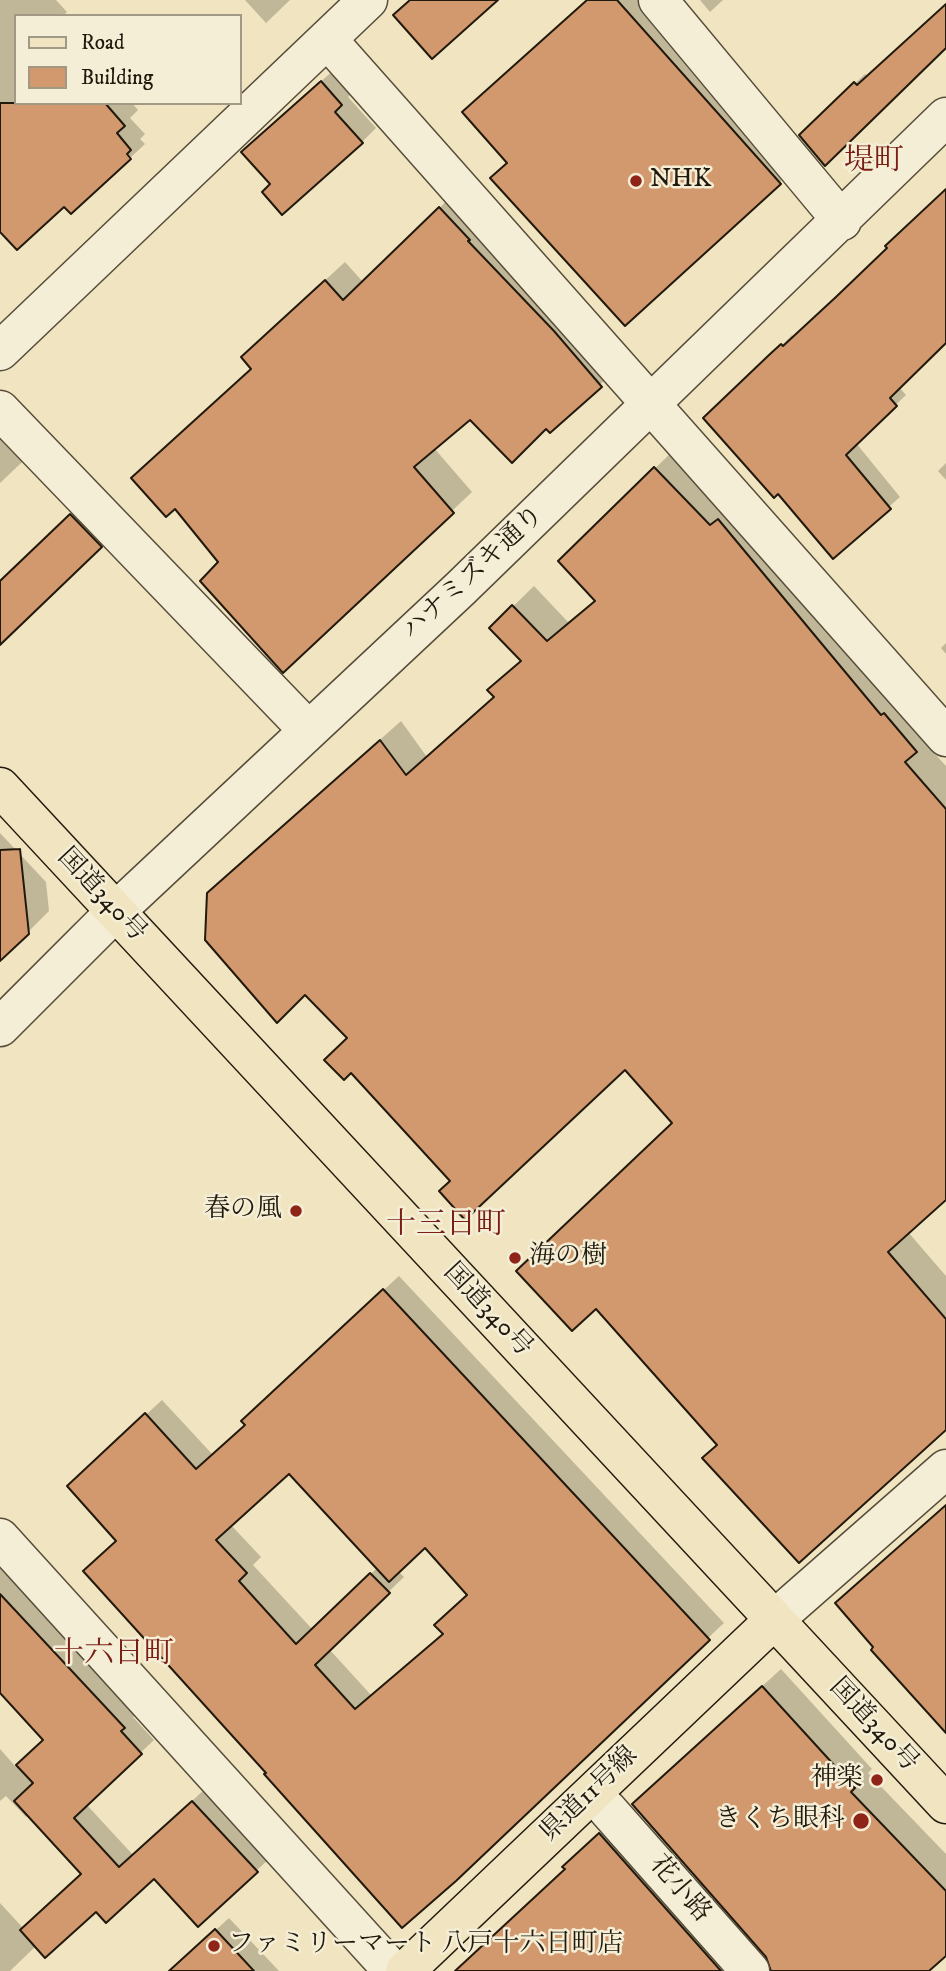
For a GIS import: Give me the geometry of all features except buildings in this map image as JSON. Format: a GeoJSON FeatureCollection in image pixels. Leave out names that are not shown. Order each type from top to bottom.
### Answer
{"type":"FeatureCollection","features":[{"type":"Feature","properties":{"kind":"main road","name":"国道340号"},"geometry":{"type":"LineString","coordinates":[[0,787],[946,1804]]}},
{"type":"Feature","properties":{"kind":"main road","name":"県道11号線"},"geometry":{"type":"LineString","coordinates":[[405,1971],[774,1620]]}},
{"type":"Feature","properties":{"kind":"street"},"geometry":{"type":"LineString","coordinates":[[0,351],[368,0]]}},
{"type":"Feature","properties":{"kind":"street"},"geometry":{"type":"LineString","coordinates":[[658,0],[842,221]]}},
{"type":"Feature","properties":{"kind":"street"},"geometry":{"type":"LineString","coordinates":[[327,39],[946,737]]}},
{"type":"Feature","properties":{"kind":"street","name":"ハナミズキ通り"},"geometry":{"type":"LineString","coordinates":[[0,1027],[116,911],[460,589],[842,221],[946,117]]}},
{"type":"Feature","properties":{"kind":"street"},"geometry":{"type":"LineString","coordinates":[[0,410],[307,730]]}},
{"type":"Feature","properties":{"kind":"street"},"geometry":{"type":"LineString","coordinates":[[774,1620],[946,1469]]}},
{"type":"Feature","properties":{"kind":"street"},"geometry":{"type":"LineString","coordinates":[[0,1538],[393,1971]]}},
{"type":"Feature","properties":{"kind":"street","name":"花小路"},"geometry":{"type":"LineString","coordinates":[[607,1809],[750,1971]]}},
{"type":"Feature","properties":{"kind":"place","name":"NHK"},"geometry":{"type":"Point","coordinates":[636,181]}},
{"type":"Feature","properties":{"kind":"place","name":"春の風"},"geometry":{"type":"Point","coordinates":[296,1211]}},
{"type":"Feature","properties":{"kind":"place","name":"海の樹"},"geometry":{"type":"Point","coordinates":[515,1258]}},
{"type":"Feature","properties":{"kind":"place","name":"神楽"},"geometry":{"type":"Point","coordinates":[877,1780]}},
{"type":"Feature","properties":{"kind":"place","name":"きくち眼科"},"geometry":{"type":"Point","coordinates":[861,1821]}},
{"type":"Feature","properties":{"kind":"place","name":"ファミリーマート 八戸十六日町店"},"geometry":{"type":"Point","coordinates":[214,1946]}},
{"type":"Feature","properties":{"kind":"district","name":"堤町"},"geometry":{"type":"Point","coordinates":[874,163]}},
{"type":"Feature","properties":{"kind":"district","name":"十三日町"},"geometry":{"type":"Point","coordinates":[446,1227]}},
{"type":"Feature","properties":{"kind":"district","name":"十六日町"},"geometry":{"type":"Point","coordinates":[114,1656]}}]}
